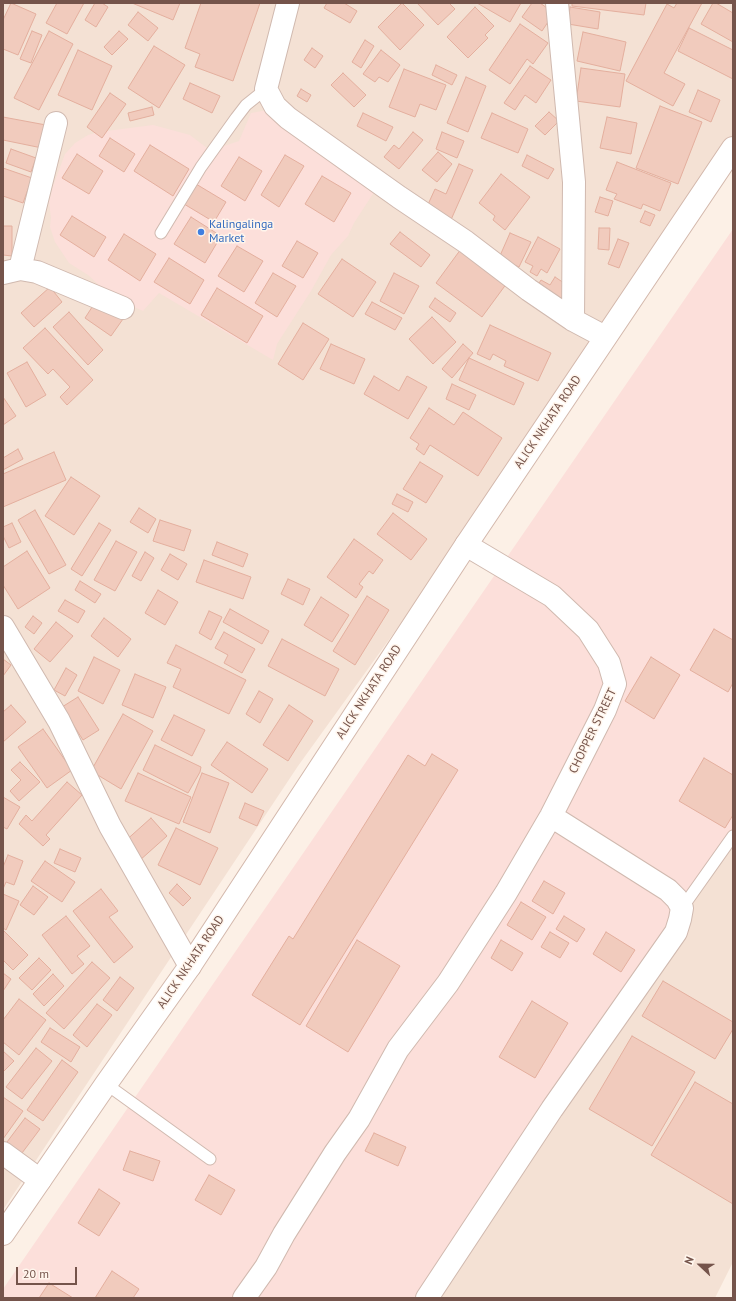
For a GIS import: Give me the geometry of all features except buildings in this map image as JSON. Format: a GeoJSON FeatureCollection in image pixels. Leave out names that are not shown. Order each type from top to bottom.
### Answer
{"type":"FeatureCollection","features":[{"type":"Feature","properties":{"kind":"street"},"geometry":{"type":"LineString","coordinates":[[288,3],[266,89],[275,106],[288,118],[399,197],[466,242],[529,290],[573,320],[605,337]]}},
{"type":"Feature","properties":{"kind":"street"},"geometry":{"type":"LineString","coordinates":[[557,3],[574,182],[573,320]]}},
{"type":"Feature","properties":{"kind":"street"},"geometry":{"type":"LineString","coordinates":[[56,123],[12,271],[37,272],[123,308]]}},
{"type":"Feature","properties":{"kind":"street","name":"ALICK NKHATA ROAD"},"geometry":{"type":"LineString","coordinates":[[3,1234],[106,1084],[190,966],[466,545],[733,148]]}},
{"type":"Feature","properties":{"kind":"street","name":"CHOPPER STREET"},"geometry":{"type":"LineString","coordinates":[[244,1298],[266,1267],[284,1234],[331,1159],[359,1119],[398,1049],[448,983],[506,893],[551,816],[605,710],[615,684],[609,663],[588,630],[552,596],[466,545]]}},
{"type":"Feature","properties":{"kind":"street"},"geometry":{"type":"LineString","coordinates":[[3,627],[59,721],[110,826],[190,966]]}},
{"type":"Feature","properties":{"kind":"street"},"geometry":{"type":"LineString","coordinates":[[427,1298],[552,1109],[676,932],[682,908],[677,899],[668,890],[551,816]]}},
{"type":"Feature","properties":{"kind":"street"},"geometry":{"type":"LineString","coordinates":[[3,1153],[40,1180]]}},
{"type":"Feature","properties":{"kind":"lane"},"geometry":{"type":"LineString","coordinates":[[161,233],[200,167],[246,105],[266,89]]}},
{"type":"Feature","properties":{"kind":"lane"},"geometry":{"type":"LineString","coordinates":[[682,908],[733,836]]}},
{"type":"Feature","properties":{"kind":"lane"},"geometry":{"type":"LineString","coordinates":[[106,1084],[210,1159]]}},
{"type":"Feature","properties":{"kind":"shaded area"},"geometry":{"type":"Polygon","coordinates":[[[3,3],[733,3],[733,162],[298,766],[3,1210],[3,3]]]}},
{"type":"Feature","properties":{"kind":"shaded area","name":"Kalingalinga Market"},"geometry":{"type":"Polygon","coordinates":[[[273,109],[380,183],[354,223],[348,236],[331,255],[311,291],[277,344],[273,360],[159,293],[143,311],[132,306],[117,293],[103,289],[88,275],[69,263],[55,242],[50,227],[51,218],[49,202],[53,186],[65,154],[75,143],[88,135],[99,132],[153,125],[190,135],[207,148],[224,146],[239,141],[251,113],[273,109]]]}},
{"type":"Feature","properties":{"kind":"shaded area"},"geometry":{"type":"Polygon","coordinates":[[[733,229],[733,835],[421,1298],[3,1298],[3,1289],[733,229]]]}},
{"type":"Feature","properties":{"kind":"shaded area"},"geometry":{"type":"Polygon","coordinates":[[[733,835],[733,1262],[715,1298],[421,1298],[733,835]]]}},
{"type":"Feature","properties":{"kind":"place","name":"Kalingalinga Market"},"geometry":{"type":"Point","coordinates":[201,232]}}]}
